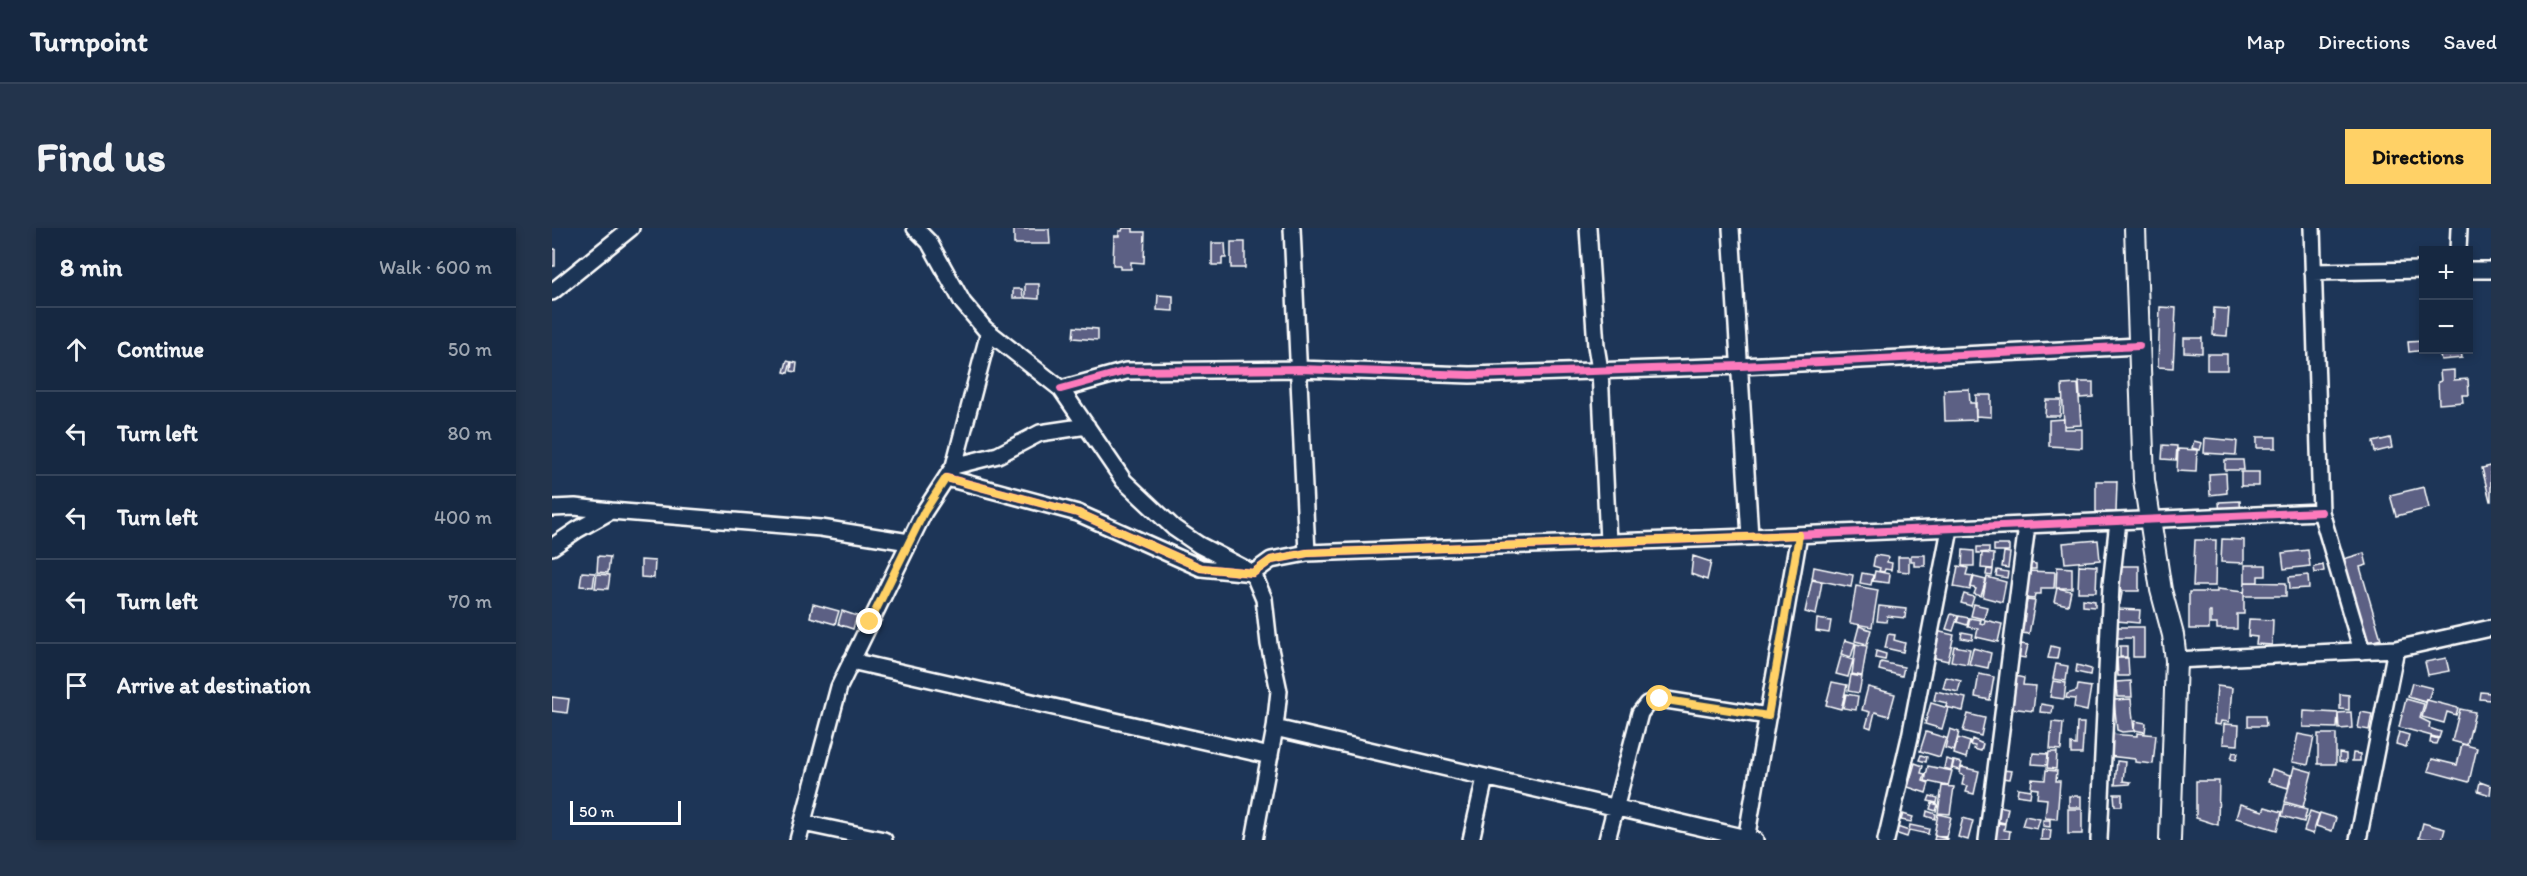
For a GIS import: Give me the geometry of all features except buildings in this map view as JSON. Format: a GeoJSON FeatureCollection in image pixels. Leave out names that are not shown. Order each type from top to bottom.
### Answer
{"type":"FeatureCollection","features":[{"type":"Feature","properties":{"kind":"street"},"geometry":{"type":"LineString","coordinates":[[552,292],[631,228]]}},
{"type":"Feature","properties":{"kind":"street"},"geometry":{"type":"LineString","coordinates":[[915,228],[929,242],[963,303],[989,332],[1061,389],[1124,482],[1174,528],[1199,545],[1253,573],[1264,599],[1269,644],[1279,691],[1275,728],[1254,840]]}},
{"type":"Feature","properties":{"kind":"street"},"geometry":{"type":"LineString","coordinates":[[1292,228],[1307,553]]}},
{"type":"Feature","properties":{"kind":"street"},"geometry":{"type":"LineString","coordinates":[[1588,228],[1596,346],[1600,370],[1608,542]]}},
{"type":"Feature","properties":{"kind":"street"},"geometry":{"type":"LineString","coordinates":[[1731,228],[1750,537]]}},
{"type":"Feature","properties":{"kind":"street"},"geometry":{"type":"LineString","coordinates":[[2135,228],[2144,480],[2176,660],[2170,840]]}},
{"type":"Feature","properties":{"kind":"street"},"geometry":{"type":"LineString","coordinates":[[2312,228],[2321,512],[2362,651]]}},
{"type":"Feature","properties":{"kind":"street"},"geometry":{"type":"LineString","coordinates":[[2458,246],[2459,228]]}},
{"type":"Feature","properties":{"kind":"street"},"geometry":{"type":"LineString","coordinates":[[2313,272],[2419,270]]}},
{"type":"Feature","properties":{"kind":"street"},"geometry":{"type":"LineString","coordinates":[[2473,270],[2491,270]]}},
{"type":"Feature","properties":{"kind":"street"},"geometry":{"type":"LineString","coordinates":[[798,840],[838,687],[924,512],[950,472],[989,332]]}},
{"type":"Feature","properties":{"kind":"street"},"geometry":{"type":"LineString","coordinates":[[1061,389],[1126,371],[1299,369],[1470,375],[1740,366],[2139,346]]}},
{"type":"Feature","properties":{"kind":"street"},"geometry":{"type":"LineString","coordinates":[[950,472],[998,455],[1040,432],[1087,426]]}},
{"type":"Feature","properties":{"kind":"street"},"geometry":{"type":"LineString","coordinates":[[950,472],[1078,513],[1201,568],[1253,573],[1271,560],[1307,553],[1950,529],[2321,512]]}},
{"type":"Feature","properties":{"kind":"street"},"geometry":{"type":"LineString","coordinates":[[552,508],[575,507],[820,528],[909,542]]}},
{"type":"Feature","properties":{"kind":"street"},"geometry":{"type":"LineString","coordinates":[[552,547],[611,511]]}},
{"type":"Feature","properties":{"kind":"street"},"geometry":{"type":"LineString","coordinates":[[2099,840],[2111,585],[2118,522]]}},
{"type":"Feature","properties":{"kind":"street"},"geometry":{"type":"LineString","coordinates":[[1987,840],[2027,525]]}},
{"type":"Feature","properties":{"kind":"street"},"geometry":{"type":"LineString","coordinates":[[1886,840],[1910,737],[1950,529]]}},
{"type":"Feature","properties":{"kind":"street"},"geometry":{"type":"LineString","coordinates":[[1275,728],[1749,839],[1799,535]]}},
{"type":"Feature","properties":{"kind":"street"},"geometry":{"type":"LineString","coordinates":[[2176,660],[2396,649],[2491,628]]}},
{"type":"Feature","properties":{"kind":"street"},"geometry":{"type":"LineString","coordinates":[[2358,840],[2396,649]]}},
{"type":"Feature","properties":{"kind":"street"},"geometry":{"type":"LineString","coordinates":[[850,661],[1270,756]]}},
{"type":"Feature","properties":{"kind":"street"},"geometry":{"type":"LineString","coordinates":[[1607,840],[1640,713],[1647,704],[1660,699],[1768,716]]}},
{"type":"Feature","properties":{"kind":"street"},"geometry":{"type":"LineString","coordinates":[[1471,840],[1485,778]]}},
{"type":"Feature","properties":{"kind":"street"},"geometry":{"type":"LineString","coordinates":[[803,823],[884,840]]}},
{"type":"Feature","properties":{"kind":"cycle path"},"geometry":{"type":"LineString","coordinates":[[1061,389],[1126,371],[1299,369],[1470,375],[1740,366],[2139,346]]}},
{"type":"Feature","properties":{"kind":"cycle path"},"geometry":{"type":"LineString","coordinates":[[947,478],[1078,513],[1201,568],[1253,573],[1271,560],[1307,553],[1750,537],[2321,512]]}},
{"type":"Feature","properties":{"kind":"route"},"geometry":{"type":"LineString","coordinates":[[870,622],[924,512],[946,478],[1078,513],[1201,568],[1253,573],[1271,560],[1307,553],[1799,535],[1768,716],[1660,699]]}}]}
